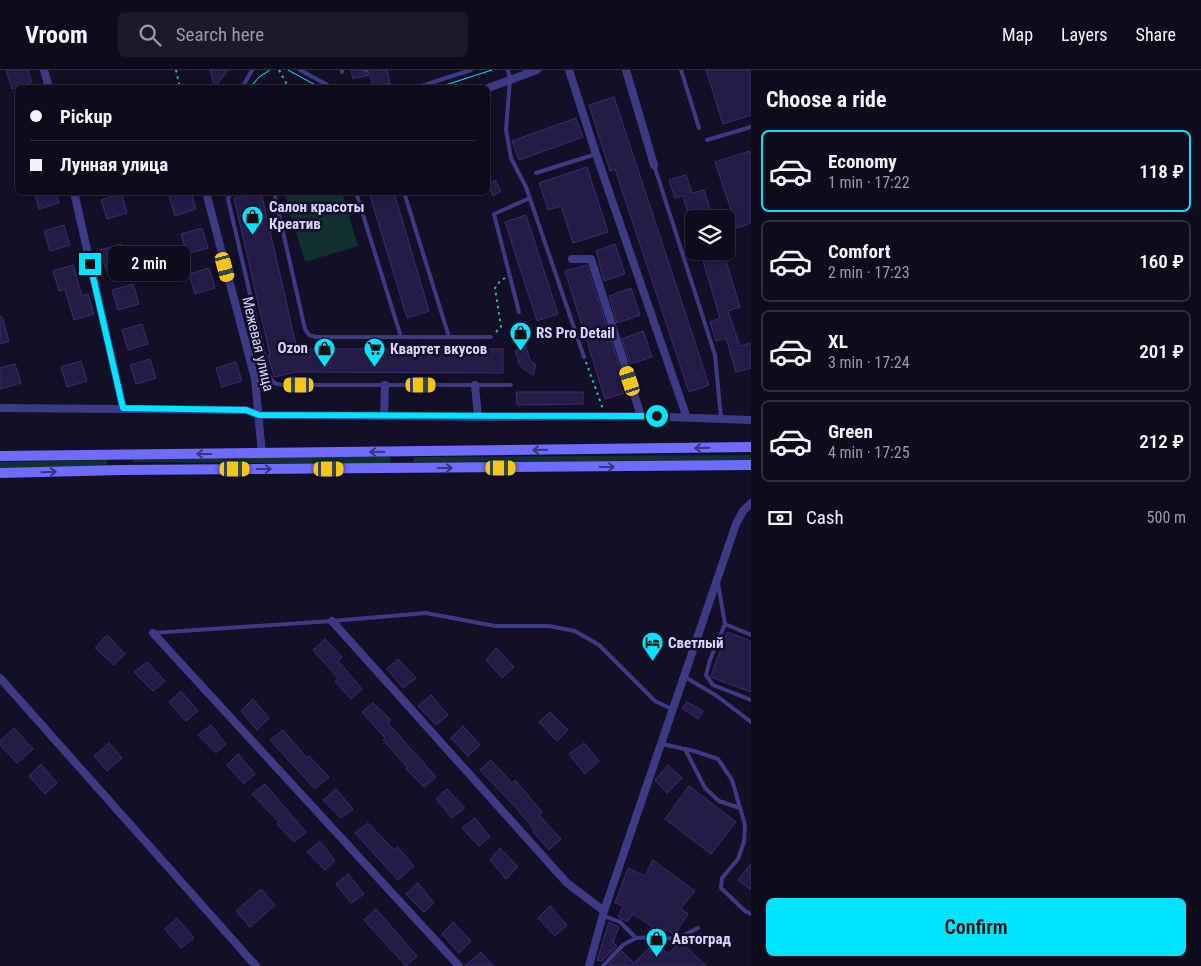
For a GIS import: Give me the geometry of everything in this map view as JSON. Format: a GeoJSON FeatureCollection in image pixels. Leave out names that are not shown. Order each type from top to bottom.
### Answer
{"type":"FeatureCollection","features":[{"type":"Feature","properties":{"kind":"main road"},"geometry":{"type":"LineString","coordinates":[[0,456],[751,447]]}},
{"type":"Feature","properties":{"kind":"main road"},"geometry":{"type":"LineString","coordinates":[[404,451],[409,460],[405,468]]}},
{"type":"Feature","properties":{"kind":"main road"},"geometry":{"type":"LineString","coordinates":[[122,455],[122,470]]}},
{"type":"Feature","properties":{"kind":"main road"},"geometry":{"type":"LineString","coordinates":[[0,473],[122,470],[751,466]]}},
{"type":"Feature","properties":{"kind":"street"},"geometry":{"type":"LineString","coordinates":[[44,70],[48,85]]}},
{"type":"Feature","properties":{"kind":"street"},"geometry":{"type":"LineString","coordinates":[[490,88],[537,70]]}},
{"type":"Feature","properties":{"kind":"street"},"geometry":{"type":"LineString","coordinates":[[569,70],[687,418]]}},
{"type":"Feature","properties":{"kind":"street"},"geometry":{"type":"LineString","coordinates":[[626,70],[654,165]]}},
{"type":"Feature","properties":{"kind":"street"},"geometry":{"type":"LineString","coordinates":[[75,195],[123,408]]}},
{"type":"Feature","properties":{"kind":"street","name":"Межевая улица"},"geometry":{"type":"LineString","coordinates":[[207,195],[255,380],[262,454]]}},
{"type":"Feature","properties":{"kind":"street"},"geometry":{"type":"LineString","coordinates":[[572,259],[590,259],[641,416]]}},
{"type":"Feature","properties":{"kind":"street"},"geometry":{"type":"LineString","coordinates":[[384,416],[385,385]]}},
{"type":"Feature","properties":{"kind":"street"},"geometry":{"type":"LineString","coordinates":[[475,385],[478,417]]}},
{"type":"Feature","properties":{"kind":"street"},"geometry":{"type":"LineString","coordinates":[[0,408],[246,410],[259,415],[641,416],[751,420]]}},
{"type":"Feature","properties":{"kind":"street"},"geometry":{"type":"LineString","coordinates":[[589,966],[604,913],[736,524],[743,511],[751,503]]}},
{"type":"Feature","properties":{"kind":"street"},"geometry":{"type":"LineString","coordinates":[[332,621],[567,883],[604,913]]}},
{"type":"Feature","properties":{"kind":"street"},"geometry":{"type":"LineString","coordinates":[[153,632],[459,966]]}},
{"type":"Feature","properties":{"kind":"street"},"geometry":{"type":"LineString","coordinates":[[0,678],[256,966]]}},
{"type":"Feature","properties":{"kind":"lane"},"geometry":{"type":"LineString","coordinates":[[244,85],[252,70]]}},
{"type":"Feature","properties":{"kind":"lane"},"geometry":{"type":"LineString","coordinates":[[300,70],[328,85]]}},
{"type":"Feature","properties":{"kind":"lane"},"geometry":{"type":"LineString","coordinates":[[424,85],[471,70]]}},
{"type":"Feature","properties":{"kind":"lane"},"geometry":{"type":"LineString","coordinates":[[508,70],[510,79],[506,130],[511,158],[526,187],[584,356]]}},
{"type":"Feature","properties":{"kind":"lane"},"geometry":{"type":"LineString","coordinates":[[681,70],[699,128]]}},
{"type":"Feature","properties":{"kind":"lane"},"geometry":{"type":"LineString","coordinates":[[707,140],[751,128]]}},
{"type":"Feature","properties":{"kind":"lane"},"geometry":{"type":"LineString","coordinates":[[536,173],[596,154]]}},
{"type":"Feature","properties":{"kind":"lane"},"geometry":{"type":"LineString","coordinates":[[654,165],[715,355],[722,420]]}},
{"type":"Feature","properties":{"kind":"lane"},"geometry":{"type":"LineString","coordinates":[[230,195],[228,199],[271,381],[282,385],[511,385]]}},
{"type":"Feature","properties":{"kind":"lane"},"geometry":{"type":"LineString","coordinates":[[275,195],[306,333],[312,337],[491,337]]}},
{"type":"Feature","properties":{"kind":"lane"},"geometry":{"type":"LineString","coordinates":[[357,195],[401,337]]}},
{"type":"Feature","properties":{"kind":"lane"},"geometry":{"type":"LineString","coordinates":[[405,195],[449,337]]}},
{"type":"Feature","properties":{"kind":"lane"},"geometry":{"type":"LineString","coordinates":[[519,312],[494,214],[530,198]]}},
{"type":"Feature","properties":{"kind":"lane"},"geometry":{"type":"LineString","coordinates":[[717,581],[725,624],[706,675],[713,684],[751,700]]}},
{"type":"Feature","properties":{"kind":"lane"},"geometry":{"type":"LineString","coordinates":[[153,632],[426,613],[496,626],[549,626],[575,630],[599,646],[655,701],[674,709]]}},
{"type":"Feature","properties":{"kind":"lane"},"geometry":{"type":"LineString","coordinates":[[725,624],[751,635]]}},
{"type":"Feature","properties":{"kind":"lane"},"geometry":{"type":"LineString","coordinates":[[685,677],[717,696],[751,722]]}},
{"type":"Feature","properties":{"kind":"lane"},"geometry":{"type":"LineString","coordinates":[[662,744],[718,759],[732,780],[745,828],[744,842],[738,859],[722,878],[720,888],[745,911],[751,914]]}},
{"type":"Feature","properties":{"kind":"lane"},"geometry":{"type":"LineString","coordinates":[[684,749],[705,788],[719,800],[740,808]]}},
{"type":"Feature","properties":{"kind":"lane"},"geometry":{"type":"LineString","coordinates":[[745,828],[751,830]]}},
{"type":"Feature","properties":{"kind":"lane"},"geometry":{"type":"LineString","coordinates":[[604,913],[620,922],[636,938]]}},
{"type":"Feature","properties":{"kind":"lane"},"geometry":{"type":"LineString","coordinates":[[603,966],[623,945],[636,938],[676,939],[698,928]]}},
{"type":"Feature","properties":{"kind":"path"},"geometry":{"type":"LineString","coordinates":[[176,70],[179,85]]}},
{"type":"Feature","properties":{"kind":"path"},"geometry":{"type":"LineString","coordinates":[[279,70],[287,85]]}},
{"type":"Feature","properties":{"kind":"path"},"geometry":{"type":"LineString","coordinates":[[491,337],[501,327],[495,288],[500,281]]}},
{"type":"Feature","properties":{"kind":"path"},"geometry":{"type":"LineString","coordinates":[[584,356],[606,416]]}},
{"type":"Feature","properties":{"kind":"green space"},"geometry":{"type":"Polygon","coordinates":[[[285,195],[343,195],[358,246],[305,262],[285,195]]]}},
{"type":"Feature","properties":{"kind":"green space"},"geometry":{"type":"Polygon","coordinates":[[[751,455],[751,460],[413,462],[415,457],[751,455]]]}},
{"type":"Feature","properties":{"kind":"green space"},"geometry":{"type":"Polygon","coordinates":[[[390,456],[390,464],[133,462],[133,458],[390,456]]]}},
{"type":"Feature","properties":{"kind":"green space"},"geometry":{"type":"Polygon","coordinates":[[[107,460],[107,467],[0,468],[0,462],[107,460]]]}},
{"type":"Feature","properties":{"kind":"building"},"geometry":{"type":"Polygon","coordinates":[[[6,70],[28,70],[32,82],[15,85],[15,88],[12,89],[6,70]]]}},
{"type":"Feature","properties":{"kind":"building"},"geometry":{"type":"Polygon","coordinates":[[[210,70],[228,70],[217,85],[214,85],[210,70]]]}},
{"type":"Feature","properties":{"kind":"building"},"geometry":{"type":"Polygon","coordinates":[[[351,70],[362,70],[366,75],[370,70],[387,70],[390,83],[373,85],[370,75],[353,79],[351,70]]]}},
{"type":"Feature","properties":{"kind":"building"},"geometry":{"type":"Polygon","coordinates":[[[706,70],[751,70],[751,115],[723,124],[706,70]]]}},
{"type":"Feature","properties":{"kind":"building"},"geometry":{"type":"Polygon","coordinates":[[[614,97],[709,385],[689,392],[615,169],[610,171],[589,105],[614,97]]]}},
{"type":"Feature","properties":{"kind":"building"},"geometry":{"type":"Polygon","coordinates":[[[576,118],[583,137],[519,160],[512,141],[576,118]]]}},
{"type":"Feature","properties":{"kind":"building"},"geometry":{"type":"Polygon","coordinates":[[[750,151],[751,223],[737,228],[735,210],[731,210],[715,162],[750,151]]]}},
{"type":"Feature","properties":{"kind":"building"},"geometry":{"type":"Polygon","coordinates":[[[587,167],[608,232],[573,243],[561,206],[548,210],[539,183],[587,167]]]}},
{"type":"Feature","properties":{"kind":"building"},"geometry":{"type":"Polygon","coordinates":[[[686,175],[692,193],[704,190],[710,210],[687,210],[683,196],[675,198],[669,180],[686,175]]]}},
{"type":"Feature","properties":{"kind":"building"},"geometry":{"type":"Polygon","coordinates":[[[495,180],[501,191],[493,196],[490,183],[495,180]]]}},
{"type":"Feature","properties":{"kind":"building"},"geometry":{"type":"Polygon","coordinates":[[[35,195],[57,195],[59,203],[39,209],[35,195]]]}},
{"type":"Feature","properties":{"kind":"building"},"geometry":{"type":"Polygon","coordinates":[[[122,195],[127,213],[107,219],[101,200],[122,195]]]}},
{"type":"Feature","properties":{"kind":"building"},"geometry":{"type":"Polygon","coordinates":[[[192,195],[196,209],[175,216],[169,196],[192,195]]]}},
{"type":"Feature","properties":{"kind":"building"},"geometry":{"type":"Polygon","coordinates":[[[248,195],[262,195],[297,349],[503,349],[503,373],[297,372],[274,377],[234,198],[248,195]]]}},
{"type":"Feature","properties":{"kind":"building"},"geometry":{"type":"Polygon","coordinates":[[[370,195],[395,195],[429,311],[407,318],[370,195]]]}},
{"type":"Feature","properties":{"kind":"building"},"geometry":{"type":"Polygon","coordinates":[[[526,215],[558,314],[537,321],[505,222],[526,215]]]}},
{"type":"Feature","properties":{"kind":"building"},"geometry":{"type":"Polygon","coordinates":[[[64,225],[70,245],[50,251],[44,231],[64,225]]]}},
{"type":"Feature","properties":{"kind":"building"},"geometry":{"type":"Polygon","coordinates":[[[202,228],[208,248],[187,254],[181,234],[202,228]]]}},
{"type":"Feature","properties":{"kind":"building"},"geometry":{"type":"Polygon","coordinates":[[[121,244],[127,263],[106,270],[100,250],[121,244]]]}},
{"type":"Feature","properties":{"kind":"building"},"geometry":{"type":"Polygon","coordinates":[[[615,244],[625,274],[604,281],[596,251],[615,244]]]}},
{"type":"Feature","properties":{"kind":"building"},"geometry":{"type":"Polygon","coordinates":[[[703,260],[726,260],[740,307],[728,311],[740,346],[751,343],[751,368],[736,372],[726,338],[716,341],[710,322],[720,318],[703,260]]]}},
{"type":"Feature","properties":{"kind":"building"},"geometry":{"type":"Polygon","coordinates":[[[73,265],[82,296],[88,294],[94,314],[74,320],[65,289],[59,291],[53,271],[73,265]]]}},
{"type":"Feature","properties":{"kind":"building"},"geometry":{"type":"Polygon","coordinates":[[[587,265],[628,392],[605,399],[565,271],[587,265]]]}},
{"type":"Feature","properties":{"kind":"building"},"geometry":{"type":"Polygon","coordinates":[[[209,268],[215,288],[195,294],[189,274],[209,268]]]}},
{"type":"Feature","properties":{"kind":"building"},"geometry":{"type":"Polygon","coordinates":[[[133,284],[139,304],[118,310],[112,290],[133,284]]]}},
{"type":"Feature","properties":{"kind":"building"},"geometry":{"type":"Polygon","coordinates":[[[631,288],[640,315],[617,323],[609,296],[631,288]]]}},
{"type":"Feature","properties":{"kind":"building"},"geometry":{"type":"Polygon","coordinates":[[[0,316],[2,316],[9,341],[0,344],[0,316]]]}},
{"type":"Feature","properties":{"kind":"building"},"geometry":{"type":"Polygon","coordinates":[[[142,324],[148,344],[128,350],[122,330],[142,324]]]}},
{"type":"Feature","properties":{"kind":"building"},"geometry":{"type":"Polygon","coordinates":[[[643,331],[652,357],[630,364],[622,339],[643,331]]]}},
{"type":"Feature","properties":{"kind":"building"},"geometry":{"type":"Polygon","coordinates":[[[526,347],[530,360],[536,365],[533,375],[523,369],[515,351],[526,347]]]}},
{"type":"Feature","properties":{"kind":"building"},"geometry":{"type":"Polygon","coordinates":[[[150,359],[156,378],[136,384],[130,365],[150,359]]]}},
{"type":"Feature","properties":{"kind":"building"},"geometry":{"type":"Polygon","coordinates":[[[81,361],[87,381],[67,387],[61,367],[81,361]]]}},
{"type":"Feature","properties":{"kind":"building"},"geometry":{"type":"Polygon","coordinates":[[[236,362],[242,381],[222,387],[216,368],[236,362]]]}},
{"type":"Feature","properties":{"kind":"building"},"geometry":{"type":"Polygon","coordinates":[[[15,364],[21,383],[0,389],[0,368],[15,364]]]}},
{"type":"Feature","properties":{"kind":"building"},"geometry":{"type":"Polygon","coordinates":[[[516,392],[583,392],[583,404],[517,405],[516,392]]]}},
{"type":"Feature","properties":{"kind":"building"},"geometry":{"type":"Polygon","coordinates":[[[727,632],[751,641],[751,692],[711,676],[727,632]]]}},
{"type":"Feature","properties":{"kind":"building"},"geometry":{"type":"Polygon","coordinates":[[[107,635],[125,654],[114,665],[95,648],[107,635]]]}},
{"type":"Feature","properties":{"kind":"building"},"geometry":{"type":"Polygon","coordinates":[[[325,639],[342,657],[338,661],[362,689],[351,699],[335,681],[338,678],[313,650],[325,639]]]}},
{"type":"Feature","properties":{"kind":"building"},"geometry":{"type":"Polygon","coordinates":[[[496,648],[514,667],[502,678],[486,660],[496,648]]]}},
{"type":"Feature","properties":{"kind":"building"},"geometry":{"type":"Polygon","coordinates":[[[398,659],[416,678],[403,688],[387,669],[398,659]]]}},
{"type":"Feature","properties":{"kind":"building"},"geometry":{"type":"Polygon","coordinates":[[[147,662],[165,681],[153,691],[134,672],[147,662]]]}},
{"type":"Feature","properties":{"kind":"building"},"geometry":{"type":"Polygon","coordinates":[[[181,691],[198,711],[186,721],[169,702],[181,691]]]}},
{"type":"Feature","properties":{"kind":"building"},"geometry":{"type":"Polygon","coordinates":[[[431,695],[448,715],[436,725],[418,706],[431,695]]]}},
{"type":"Feature","properties":{"kind":"building"},"geometry":{"type":"Polygon","coordinates":[[[253,699],[269,718],[257,730],[241,711],[253,699]]]}},
{"type":"Feature","properties":{"kind":"building"},"geometry":{"type":"Polygon","coordinates":[[[687,702],[703,711],[698,719],[682,708],[687,702]]]}},
{"type":"Feature","properties":{"kind":"building"},"geometry":{"type":"Polygon","coordinates":[[[373,703],[391,720],[388,723],[436,777],[424,787],[406,769],[408,768],[383,740],[385,738],[362,712],[373,703]]]}},
{"type":"Feature","properties":{"kind":"building"},"geometry":{"type":"Polygon","coordinates":[[[550,712],[568,730],[557,741],[539,722],[550,712]]]}},
{"type":"Feature","properties":{"kind":"building"},"geometry":{"type":"Polygon","coordinates":[[[211,725],[226,744],[216,753],[198,735],[211,725]]]}},
{"type":"Feature","properties":{"kind":"building"},"geometry":{"type":"Polygon","coordinates":[[[463,726],[480,745],[468,756],[451,738],[463,726]]]}},
{"type":"Feature","properties":{"kind":"building"},"geometry":{"type":"Polygon","coordinates":[[[14,728],[33,749],[17,763],[0,745],[0,741],[14,728]]]}},
{"type":"Feature","properties":{"kind":"building"},"geometry":{"type":"Polygon","coordinates":[[[283,730],[307,758],[309,756],[329,777],[315,789],[270,740],[283,730]]]}},
{"type":"Feature","properties":{"kind":"building"},"geometry":{"type":"Polygon","coordinates":[[[109,743],[122,758],[107,771],[94,756],[109,743]]]}},
{"type":"Feature","properties":{"kind":"building"},"geometry":{"type":"Polygon","coordinates":[[[584,743],[599,761],[585,774],[569,754],[584,743]]]}},
{"type":"Feature","properties":{"kind":"building"},"geometry":{"type":"Polygon","coordinates":[[[238,754],[255,774],[244,784],[227,765],[238,754]]]}},
{"type":"Feature","properties":{"kind":"building"},"geometry":{"type":"Polygon","coordinates":[[[491,760],[512,783],[515,780],[542,812],[539,815],[561,839],[549,850],[533,832],[535,831],[518,810],[480,770],[491,760]]]}},
{"type":"Feature","properties":{"kind":"building"},"geometry":{"type":"Polygon","coordinates":[[[41,764],[57,783],[45,794],[29,776],[41,764]]]}},
{"type":"Feature","properties":{"kind":"building"},"geometry":{"type":"Polygon","coordinates":[[[668,765],[682,778],[667,793],[655,780],[668,765]]]}},
{"type":"Feature","properties":{"kind":"building"},"geometry":{"type":"Polygon","coordinates":[[[265,784],[306,832],[294,842],[277,824],[279,822],[252,794],[265,784]]]}},
{"type":"Feature","properties":{"kind":"building"},"geometry":{"type":"Polygon","coordinates":[[[689,786],[736,822],[711,854],[665,819],[689,786]]]}},
{"type":"Feature","properties":{"kind":"building"},"geometry":{"type":"Polygon","coordinates":[[[336,789],[353,809],[341,818],[323,800],[336,789]]]}},
{"type":"Feature","properties":{"kind":"building"},"geometry":{"type":"Polygon","coordinates":[[[447,789],[465,808],[452,818],[436,799],[447,789]]]}},
{"type":"Feature","properties":{"kind":"building"},"geometry":{"type":"Polygon","coordinates":[[[475,818],[490,837],[479,846],[462,828],[475,818]]]}},
{"type":"Feature","properties":{"kind":"building"},"geometry":{"type":"Polygon","coordinates":[[[368,823],[394,850],[398,847],[414,866],[398,880],[355,833],[368,823]]]}},
{"type":"Feature","properties":{"kind":"building"},"geometry":{"type":"Polygon","coordinates":[[[320,841],[335,861],[325,870],[307,852],[320,841]]]}},
{"type":"Feature","properties":{"kind":"building"},"geometry":{"type":"Polygon","coordinates":[[[500,848],[518,867],[506,879],[490,860],[500,848]]]}},
{"type":"Feature","properties":{"kind":"building"},"geometry":{"type":"Polygon","coordinates":[[[653,860],[695,891],[681,908],[688,914],[674,935],[667,929],[663,934],[633,914],[627,922],[618,917],[623,906],[615,903],[628,868],[645,876],[653,860]]]}},
{"type":"Feature","properties":{"kind":"building"},"geometry":{"type":"Polygon","coordinates":[[[751,864],[751,890],[738,880],[751,864]]]}},
{"type":"Feature","properties":{"kind":"building"},"geometry":{"type":"Polygon","coordinates":[[[348,874],[364,894],[351,903],[336,884],[348,874]]]}},
{"type":"Feature","properties":{"kind":"building"},"geometry":{"type":"Polygon","coordinates":[[[418,883],[434,903],[424,912],[406,894],[418,883]]]}},
{"type":"Feature","properties":{"kind":"building"},"geometry":{"type":"Polygon","coordinates":[[[261,889],[275,905],[250,927],[236,911],[261,889]]]}},
{"type":"Feature","properties":{"kind":"building"},"geometry":{"type":"Polygon","coordinates":[[[550,906],[567,925],[555,936],[538,918],[550,906]]]}},
{"type":"Feature","properties":{"kind":"building"},"geometry":{"type":"Polygon","coordinates":[[[376,909],[417,956],[406,966],[364,920],[376,909]]]}},
{"type":"Feature","properties":{"kind":"building"},"geometry":{"type":"Polygon","coordinates":[[[177,918],[194,938],[181,948],[165,929],[177,918]]]}},
{"type":"Feature","properties":{"kind":"building"},"geometry":{"type":"Polygon","coordinates":[[[453,922],[471,941],[459,953],[442,934],[453,922]]]}},
{"type":"Feature","properties":{"kind":"building"},"geometry":{"type":"Polygon","coordinates":[[[609,922],[619,927],[613,942],[617,946],[602,961],[597,960],[609,922]]]}},
{"type":"Feature","properties":{"kind":"building"},"geometry":{"type":"Polygon","coordinates":[[[655,942],[668,954],[681,942],[706,966],[608,966],[622,951],[634,963],[655,942]]]}},
{"type":"Feature","properties":{"kind":"building"},"geometry":{"type":"Polygon","coordinates":[[[481,952],[494,966],[465,966],[481,952]]]}},
{"type":"Feature","properties":{"kind":"tram line"},"geometry":{"type":"LineString","coordinates":[[252,85],[259,77],[270,70]]}},
{"type":"Feature","properties":{"kind":"tram line"},"geometry":{"type":"LineString","coordinates":[[288,70],[316,85]]}},
{"type":"Feature","properties":{"kind":"tram line"},"geometry":{"type":"LineString","coordinates":[[445,85],[492,70]]}},
{"type":"Feature","properties":{"kind":"place","name":"Салон красоты Креатив"},"geometry":{"type":"Point","coordinates":[253,235]}},
{"type":"Feature","properties":{"kind":"place","name":"RS Pro Detail"},"geometry":{"type":"Point","coordinates":[520,352]}},
{"type":"Feature","properties":{"kind":"place","name":"Ozon"},"geometry":{"type":"Point","coordinates":[324,367]}},
{"type":"Feature","properties":{"kind":"place","name":"Квартет вкусов"},"geometry":{"type":"Point","coordinates":[374,368]}},
{"type":"Feature","properties":{"kind":"place","name":"Светлый"},"geometry":{"type":"Point","coordinates":[652,662]}},
{"type":"Feature","properties":{"kind":"place","name":"Автоград"},"geometry":{"type":"Point","coordinates":[656,958]}},
{"type":"Feature","properties":{"kind":"route"},"geometry":{"type":"LineString","coordinates":[[90,264],[123,408],[246,410],[259,415],[657,416]]}}]}
